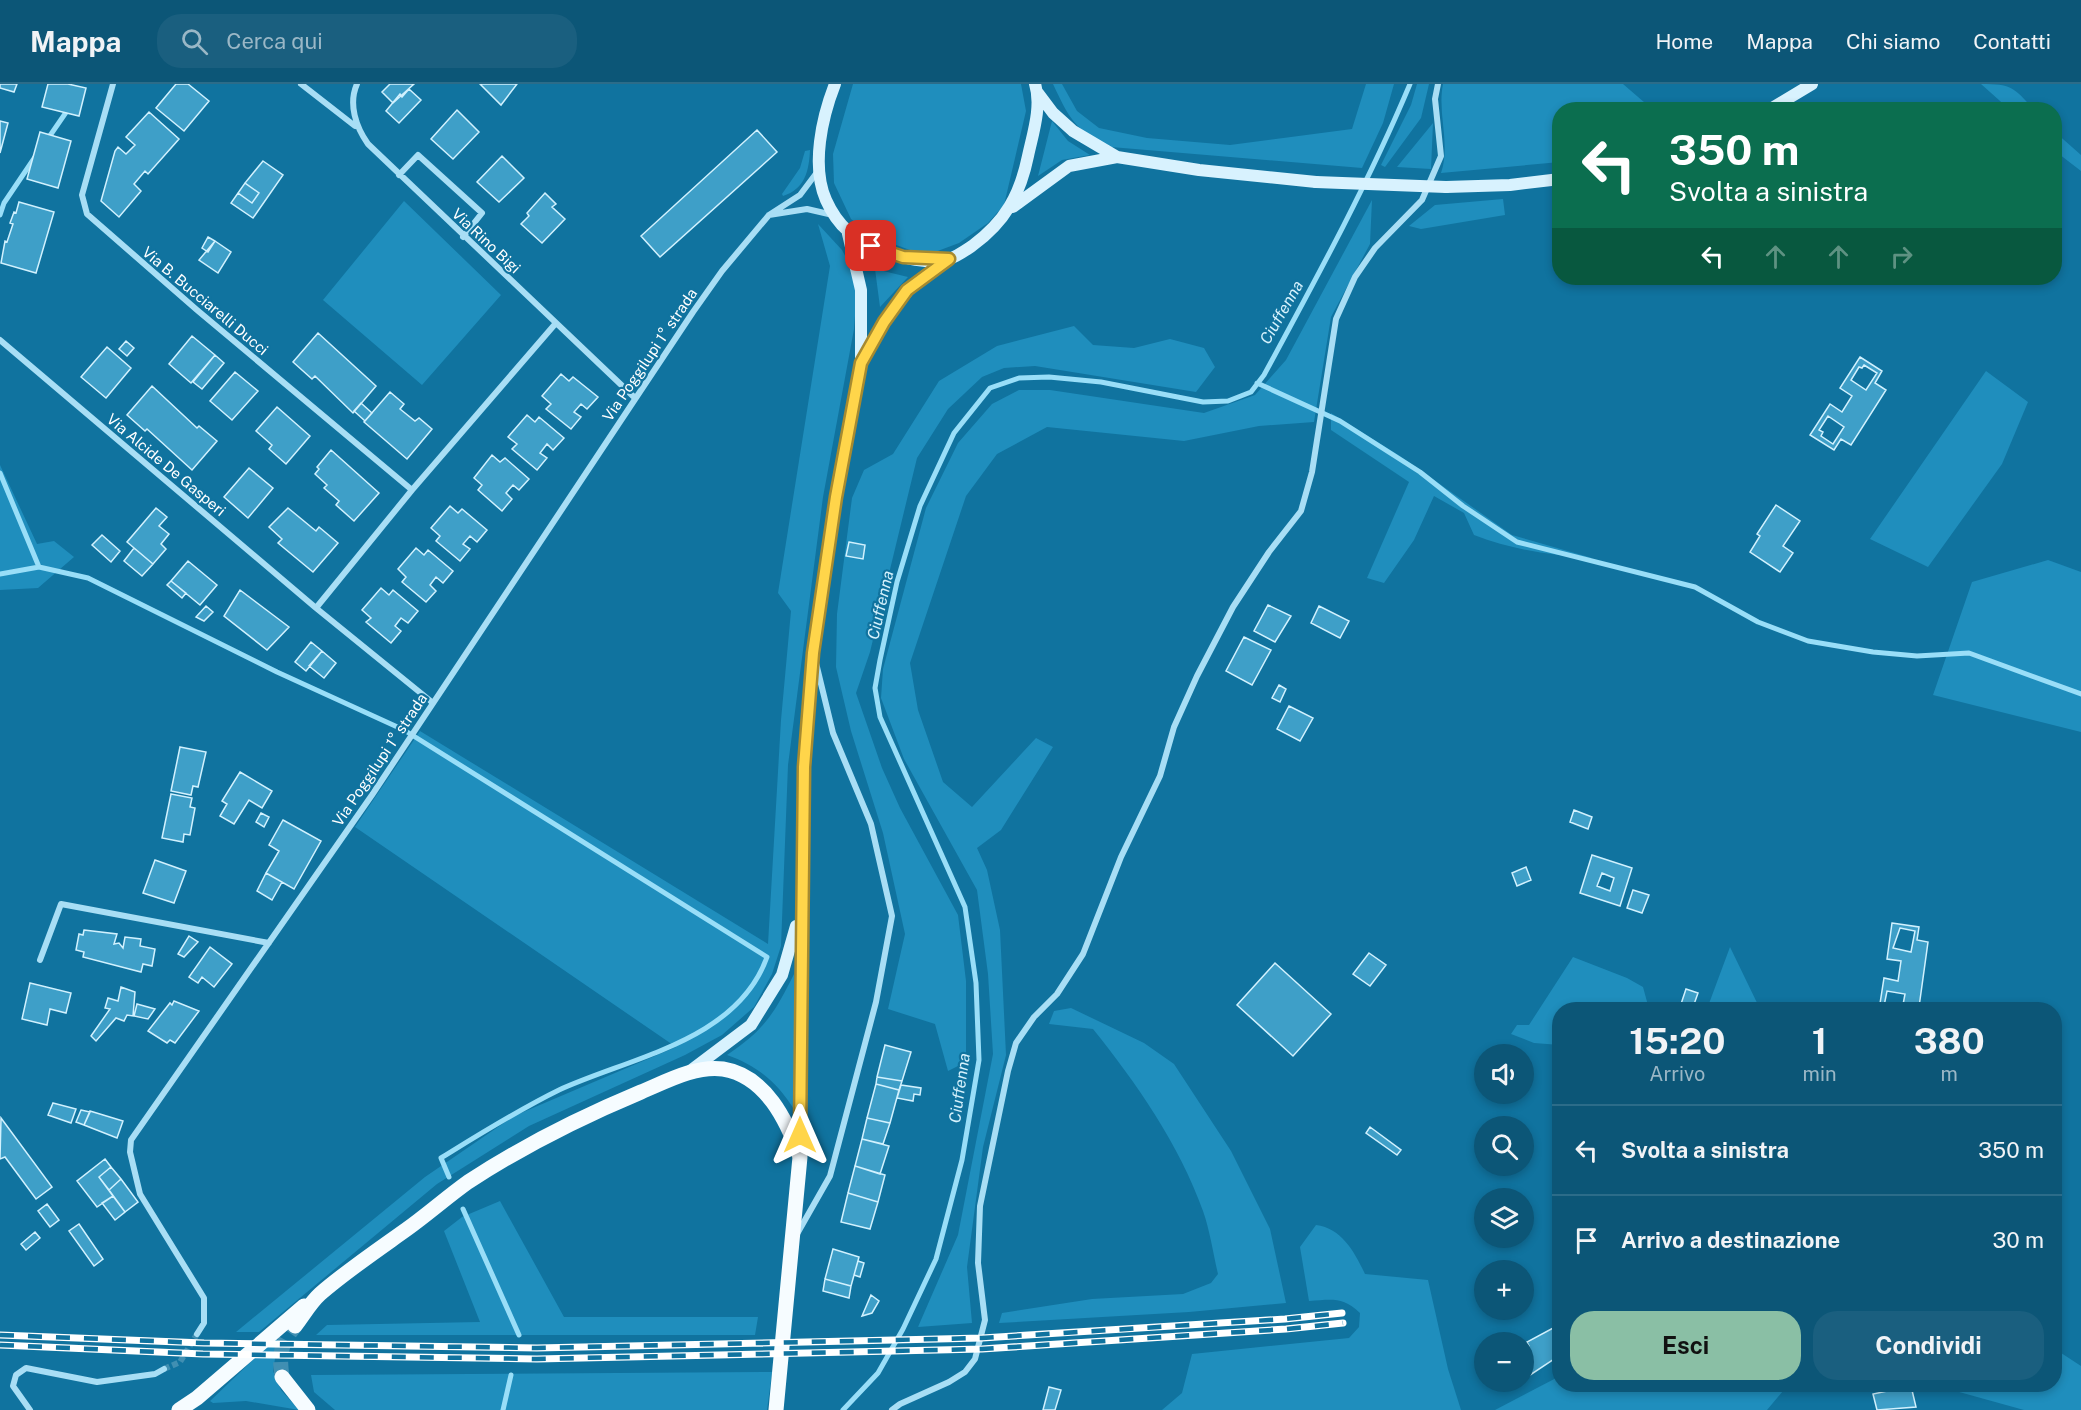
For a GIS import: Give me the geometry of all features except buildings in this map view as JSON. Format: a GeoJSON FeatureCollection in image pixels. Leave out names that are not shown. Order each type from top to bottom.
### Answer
{"type":"FeatureCollection","features":[{"type":"Feature","properties":{"kind":"main road"},"geometry":{"type":"LineString","coordinates":[[1782,102],[1812,84]]}},
{"type":"Feature","properties":{"kind":"main road"},"geometry":{"type":"LineString","coordinates":[[776,1410],[800,1157],[800,913],[804,767],[813,653],[836,497],[861,363],[861,291],[848,234],[825,199],[819,170],[821,138],[831,87]]}},
{"type":"Feature","properties":{"kind":"main road"},"geometry":{"type":"LineString","coordinates":[[1036,88],[1048,108],[1073,131],[1117,157]]}},
{"type":"Feature","properties":{"kind":"main road"},"geometry":{"type":"LineString","coordinates":[[1010,209],[1025,169],[1036,88]]}},
{"type":"Feature","properties":{"kind":"main road"},"geometry":{"type":"LineString","coordinates":[[861,363],[884,322],[907,290],[992,231],[1010,209],[1069,166],[1117,157],[1199,170],[1316,182],[1446,187],[1510,185],[1552,180]]}},
{"type":"Feature","properties":{"kind":"main road"},"geometry":{"type":"LineString","coordinates":[[848,234],[903,257],[949,259]]}},
{"type":"Feature","properties":{"kind":"main road"},"geometry":{"type":"LineString","coordinates":[[179,1410],[249,1355],[288,1318],[468,1183],[520,1150],[576,1121],[684,1075],[751,1025],[782,975],[800,913]]}},
{"type":"Feature","properties":{"kind":"main road"},"geometry":{"type":"LineString","coordinates":[[684,1075],[723,1069],[741,1075],[759,1086],[784,1121],[800,1157]]}},
{"type":"Feature","properties":{"kind":"main road"},"geometry":{"type":"LineString","coordinates":[[295,1326],[318,1295]]}},
{"type":"Feature","properties":{"kind":"main road"},"geometry":{"type":"LineString","coordinates":[[282,1377],[308,1410]]}},
{"type":"Feature","properties":{"kind":"street","name":"Via B. Bucciarelli Ducci"},"geometry":{"type":"LineString","coordinates":[[113,84],[82,195],[87,214],[188,303],[412,490]]}},
{"type":"Feature","properties":{"kind":"street","name":"Via Rino Bigi"},"geometry":{"type":"LineString","coordinates":[[301,84],[355,126],[368,144],[399,175],[635,398]]}},
{"type":"Feature","properties":{"kind":"street"},"geometry":{"type":"LineString","coordinates":[[355,126],[354,90],[357,84]]}},
{"type":"Feature","properties":{"kind":"street"},"geometry":{"type":"LineString","coordinates":[[892,1410],[965,1372],[975,1359],[985,1320],[978,1263],[980,1206],[1016,1043],[1034,1017],[1057,994],[1083,954],[1121,857],[1160,776],[1174,727],[1197,676],[1239,598],[1269,552],[1301,511],[1312,472],[1336,319],[1355,277],[1375,248],[1422,200],[1441,156],[1436,99],[1438,84]]}},
{"type":"Feature","properties":{"kind":"street"},"geometry":{"type":"LineString","coordinates":[[399,175],[418,155],[482,213],[463,237]]}},
{"type":"Feature","properties":{"kind":"street","name":"Via Poggilupi 1° strada"},"geometry":{"type":"LineString","coordinates":[[197,1334],[204,1323],[204,1298],[140,1194],[130,1152],[131,1140],[433,703],[722,271],[769,215],[800,195],[819,170]]}},
{"type":"Feature","properties":{"kind":"street"},"geometry":{"type":"LineString","coordinates":[[769,215],[807,209],[835,216]]}},
{"type":"Feature","properties":{"kind":"street"},"geometry":{"type":"LineString","coordinates":[[316,608],[412,490],[556,323]]}},
{"type":"Feature","properties":{"kind":"street","name":"Via Alcide De Gasperi"},"geometry":{"type":"LineString","coordinates":[[0,340],[316,608],[433,703]]}},
{"type":"Feature","properties":{"kind":"street"},"geometry":{"type":"LineString","coordinates":[[792,1242],[830,1176],[876,1002],[892,916],[871,824],[833,733],[813,653]]}},
{"type":"Feature","properties":{"kind":"street"},"geometry":{"type":"LineString","coordinates":[[40,960],[61,904],[269,943]]}},
{"type":"Feature","properties":{"kind":"street"},"geometry":{"type":"LineString","coordinates":[[30,1410],[13,1386],[16,1376],[26,1368],[97,1382],[155,1374],[164,1370]]}},
{"type":"Feature","properties":{"kind":"shaded area"},"geometry":{"type":"Polygon","coordinates":[[[853,84],[1021,84],[1026,111],[1004,205],[988,223],[959,243],[935,252],[910,250],[874,237],[851,219],[834,183],[833,154],[853,84]]]}},
{"type":"Feature","properties":{"kind":"shaded area"},"geometry":{"type":"Polygon","coordinates":[[[1053,84],[1062,84],[1077,111],[1099,128],[1147,138],[1230,145],[1352,129],[1366,84],[1394,84],[1383,123],[1362,168],[1111,147],[1089,135],[1074,122],[1053,84]]]}},
{"type":"Feature","properties":{"kind":"shaded area"},"geometry":{"type":"Polygon","coordinates":[[[1417,84],[1429,84],[1421,118],[1385,167],[1381,165],[1411,105],[1417,84]]]}},
{"type":"Feature","properties":{"kind":"shaded area"},"geometry":{"type":"Polygon","coordinates":[[[1443,84],[1623,84],[1644,102],[1552,102],[1552,163],[1441,173],[1445,151],[1443,84]]]}},
{"type":"Feature","properties":{"kind":"shaded area"},"geometry":{"type":"Polygon","coordinates":[[[1981,84],[2006,86],[2016,91],[2027,102],[2001,102],[1981,84]]]}},
{"type":"Feature","properties":{"kind":"shaded area"},"geometry":{"type":"Polygon","coordinates":[[[1052,121],[1068,141],[1090,155],[1062,160],[1038,176],[1052,121]]]}},
{"type":"Feature","properties":{"kind":"shaded area"},"geometry":{"type":"Polygon","coordinates":[[[1433,123],[1431,169],[1397,167],[1433,123]]]}},
{"type":"Feature","properties":{"kind":"shaded area"},"geometry":{"type":"Polygon","coordinates":[[[2062,138],[2081,155],[2081,171],[2062,156],[2062,138]]]}},
{"type":"Feature","properties":{"kind":"shaded area"},"geometry":{"type":"Polygon","coordinates":[[[810,150],[807,172],[801,184],[783,196],[782,194],[800,168],[805,151],[810,150]]]}},
{"type":"Feature","properties":{"kind":"shaded area"},"geometry":{"type":"Polygon","coordinates":[[[1503,199],[1505,215],[1421,229],[1409,226],[1435,205],[1503,199]]]}},
{"type":"Feature","properties":{"kind":"shaded area"},"geometry":{"type":"Polygon","coordinates":[[[1372,200],[1370,244],[1331,317],[1314,422],[1259,426],[1184,441],[1047,427],[997,454],[966,496],[910,663],[918,710],[943,782],[972,807],[1036,738],[1053,747],[1001,830],[977,848],[987,870],[1000,930],[1006,1055],[983,1147],[967,1267],[972,1323],[918,1327],[958,1235],[993,1054],[988,974],[977,890],[904,759],[881,698],[883,669],[926,508],[958,443],[992,404],[1019,390],[1050,390],[1204,413],[1255,395],[1286,360],[1372,200]]]}},
{"type":"Feature","properties":{"kind":"shaded area"},"geometry":{"type":"Polygon","coordinates":[[[404,201],[501,295],[422,385],[323,300],[404,201]]]}},
{"type":"Feature","properties":{"kind":"shaded area"},"geometry":{"type":"Polygon","coordinates":[[[818,224],[842,250],[852,269],[857,290],[854,329],[823,497],[788,765],[781,946],[772,974],[754,1007],[722,1035],[685,1055],[529,1126],[437,1184],[259,1332],[236,1332],[425,1177],[514,1116],[676,1047],[355,827],[420,731],[768,944],[781,720],[791,611],[778,593],[830,266],[818,224]]]}},
{"type":"Feature","properties":{"kind":"shaded area"},"geometry":{"type":"Polygon","coordinates":[[[875,269],[908,277],[880,307],[875,269]]]}},
{"type":"Feature","properties":{"kind":"shaded area"},"geometry":{"type":"Polygon","coordinates":[[[1074,326],[1093,345],[1134,348],[1170,339],[1204,348],[1215,367],[1196,392],[1035,366],[1004,368],[982,377],[948,409],[917,458],[870,652],[856,693],[882,768],[900,808],[958,915],[966,981],[966,1062],[948,1071],[935,1024],[888,1009],[905,934],[883,833],[851,731],[836,667],[837,614],[852,498],[864,470],[893,454],[939,381],[997,346],[1074,326]]]}},
{"type":"Feature","properties":{"kind":"shaded area"},"geometry":{"type":"Polygon","coordinates":[[[1986,371],[2028,402],[2002,464],[1928,567],[1870,539],[1986,371]]]}},
{"type":"Feature","properties":{"kind":"shaded area"},"geometry":{"type":"Polygon","coordinates":[[[1331,413],[1400,456],[1512,535],[1592,558],[1532,551],[1474,535],[1464,513],[1434,496],[1414,540],[1384,583],[1367,578],[1409,482],[1331,430],[1331,413]]]}},
{"type":"Feature","properties":{"kind":"shaded area"},"geometry":{"type":"Polygon","coordinates":[[[0,465],[37,544],[54,541],[74,557],[38,588],[0,590],[0,465]]]}},
{"type":"Feature","properties":{"kind":"shaded area"},"geometry":{"type":"Polygon","coordinates":[[[2048,560],[2081,572],[2081,732],[1933,695],[1972,582],[2048,560]]]}},
{"type":"Feature","properties":{"kind":"shaded area"},"geometry":{"type":"Polygon","coordinates":[[[1730,947],[1757,1002],[1710,1002],[1730,947]]]}},
{"type":"Feature","properties":{"kind":"shaded area"},"geometry":{"type":"Polygon","coordinates":[[[1573,957],[1627,978],[1643,987],[1647,1002],[1552,1002],[1552,1044],[1534,1043],[1511,1034],[1517,1025],[1529,1025],[1573,957]]]}},
{"type":"Feature","properties":{"kind":"shaded area"},"geometry":{"type":"Polygon","coordinates":[[[794,974],[795,1111],[782,1092],[758,1070],[727,1055],[751,1037],[767,1020],[794,974]]]}},
{"type":"Feature","properties":{"kind":"shaded area"},"geometry":{"type":"Polygon","coordinates":[[[1071,1008],[1144,1043],[1174,1064],[1231,1151],[1270,1229],[1286,1303],[1189,1312],[999,1323],[1002,1313],[1092,1299],[1183,1294],[1211,1283],[1218,1274],[1210,1234],[1193,1186],[1169,1138],[1141,1093],[1093,1029],[1049,1024],[1054,1011],[1071,1008]]]}},
{"type":"Feature","properties":{"kind":"shaded area"},"geometry":{"type":"Polygon","coordinates":[[[500,1201],[564,1317],[758,1317],[755,1335],[316,1335],[327,1325],[480,1322],[444,1231],[462,1217],[500,1201]]]}},
{"type":"Feature","properties":{"kind":"shaded area"},"geometry":{"type":"Polygon","coordinates":[[[1316,1225],[1325,1227],[1340,1236],[1352,1250],[1365,1274],[1428,1280],[1448,1369],[1461,1410],[1162,1410],[1182,1393],[1192,1354],[1349,1338],[1359,1327],[1360,1313],[1348,1304],[1336,1300],[1309,1301],[1300,1247],[1316,1225]]]}},
{"type":"Feature","properties":{"kind":"shaded area"},"geometry":{"type":"Polygon","coordinates":[[[276,1338],[278,1340],[273,1371],[281,1390],[299,1410],[246,1401],[213,1403],[210,1401],[276,1338]]]}},
{"type":"Feature","properties":{"kind":"shaded area"},"geometry":{"type":"Polygon","coordinates":[[[2062,1354],[2081,1366],[2081,1410],[2024,1410],[1959,1392],[2062,1392],[2062,1354]]]}},
{"type":"Feature","properties":{"kind":"shaded area"},"geometry":{"type":"Polygon","coordinates":[[[772,1372],[767,1410],[335,1410],[314,1392],[311,1375],[772,1372]]]}},
{"type":"Feature","properties":{"kind":"shaded area"},"geometry":{"type":"Polygon","coordinates":[[[1552,1380],[1552,1392],[1782,1392],[1767,1410],[1495,1410],[1529,1392],[1534,1392],[1534,1390],[1552,1380]]]}},
{"type":"Feature","properties":{"kind":"waterway","name":"Ciuffenna"},"geometry":{"type":"LineString","coordinates":[[843,1410],[878,1373],[903,1329],[936,1259],[962,1160],[979,1060],[976,983],[965,907],[880,717],[875,688],[897,582],[920,506],[954,433],[990,388],[1019,378],[1049,377],[1101,382],[1203,402],[1228,401],[1251,392],[1264,375],[1341,231],[1410,84]]}},
{"type":"Feature","properties":{"kind":"waterway"},"geometry":{"type":"LineString","coordinates":[[47,140],[69,108]]}},
{"type":"Feature","properties":{"kind":"waterway"},"geometry":{"type":"LineString","coordinates":[[0,215],[4,203],[35,157]]}},
{"type":"Feature","properties":{"kind":"waterway"},"geometry":{"type":"LineString","coordinates":[[1257,383],[1340,421],[1420,472],[1463,506],[1517,542],[1695,587],[1758,622],[1808,641],[1873,652],[1917,656],[1969,653],[2081,694]]}},
{"type":"Feature","properties":{"kind":"waterway"},"geometry":{"type":"LineString","coordinates":[[0,473],[39,567]]}},
{"type":"Feature","properties":{"kind":"waterway"},"geometry":{"type":"LineString","coordinates":[[0,574],[39,567],[88,578],[277,672],[404,730],[767,957],[752,985],[732,1009],[707,1027],[649,1056],[559,1090],[514,1114],[441,1158],[449,1177]]}},
{"type":"Feature","properties":{"kind":"waterway"},"geometry":{"type":"LineString","coordinates":[[463,1209],[519,1335]]}},
{"type":"Feature","properties":{"kind":"waterway"},"geometry":{"type":"LineString","coordinates":[[503,1410],[511,1375]]}},
{"type":"Feature","properties":{"kind":"tunnel"},"geometry":{"type":"LineString","coordinates":[[282,1377],[282,1350],[295,1326]]}},
{"type":"Feature","properties":{"kind":"tunnel"},"geometry":{"type":"LineString","coordinates":[[164,1369],[180,1362],[197,1334]]}},
{"type":"Feature","properties":{"kind":"railway"},"geometry":{"type":"LineString","coordinates":[[0,1335],[204,1343],[537,1348],[982,1338],[1285,1319],[1342,1313]]}},
{"type":"Feature","properties":{"kind":"railway"},"geometry":{"type":"LineString","coordinates":[[0,1345],[203,1354],[537,1359],[982,1349],[1286,1329],[1343,1323]]}},
{"type":"Feature","properties":{"kind":"route"},"geometry":{"type":"LineString","coordinates":[[800,1135],[800,913],[804,767],[813,653],[836,497],[861,363],[894,306],[907,290],[928,272],[949,259],[930,260],[903,257],[871,246]]}}]}
